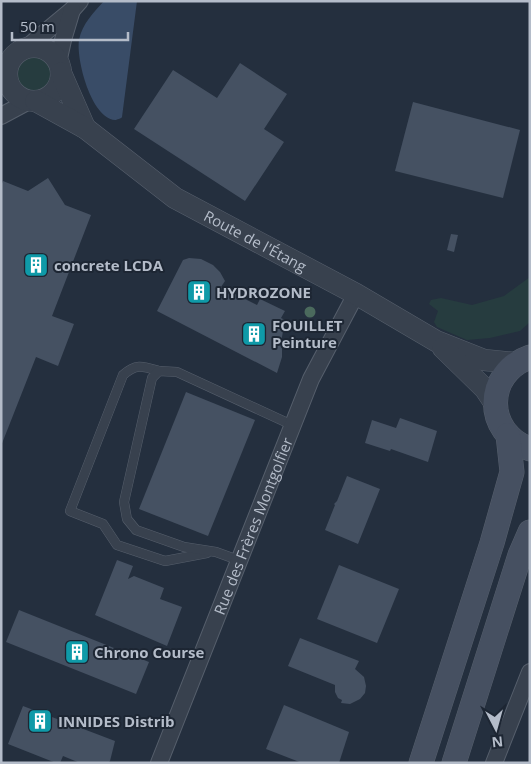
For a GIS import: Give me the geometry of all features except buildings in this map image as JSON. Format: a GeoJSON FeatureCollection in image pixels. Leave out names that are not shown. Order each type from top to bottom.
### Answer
{"type":"FeatureCollection","features":[{"type":"Feature","properties":{"kind":"main road"},"geometry":{"type":"LineString","coordinates":[[523,360],[506,373],[499,384],[496,404],[500,424],[508,435],[518,444],[530,449]]}},
{"type":"Feature","properties":{"kind":"main road"},"geometry":{"type":"LineString","coordinates":[[421,763],[492,544],[512,472],[508,435]]}},
{"type":"Feature","properties":{"kind":"main road"},"geometry":{"type":"LineString","coordinates":[[454,763],[525,557],[530,532]]}},
{"type":"Feature","properties":{"kind":"street"},"geometry":{"type":"LineString","coordinates":[[32,101],[18,96],[13,91],[8,81],[9,64],[76,6]]}},
{"type":"Feature","properties":{"kind":"street"},"geometry":{"type":"LineString","coordinates":[[1,116],[32,101],[47,98],[55,92],[60,83],[63,40],[76,6]]}},
{"type":"Feature","properties":{"kind":"street"},"geometry":{"type":"LineString","coordinates":[[9,64],[37,47],[51,53],[60,68]]}},
{"type":"Feature","properties":{"kind":"street","name":"Route de l'Étang"},"geometry":{"type":"LineString","coordinates":[[60,68],[85,128]]}},
{"type":"Feature","properties":{"kind":"street","name":"Route de l'Étang"},"geometry":{"type":"LineString","coordinates":[[32,101],[85,128],[176,198],[356,294],[436,341]]}},
{"type":"Feature","properties":{"kind":"street","name":"Rue des Frères Montgolfier"},"geometry":{"type":"LineString","coordinates":[[159,763],[311,379],[356,294]]}},
{"type":"Feature","properties":{"kind":"street"},"geometry":{"type":"LineString","coordinates":[[436,341],[484,360],[523,360]]}},
{"type":"Feature","properties":{"kind":"street"},"geometry":{"type":"LineString","coordinates":[[436,341],[485,389],[496,404]]}},
{"type":"Feature","properties":{"kind":"street"},"geometry":{"type":"LineString","coordinates":[[494,763],[530,672]]}},
{"type":"Feature","properties":{"kind":"lane"},"geometry":{"type":"LineString","coordinates":[[212,552],[165,561],[117,545],[103,524],[70,511],[123,375],[130,368],[142,366],[159,371],[177,372],[292,425]]}},
{"type":"Feature","properties":{"kind":"lane"},"geometry":{"type":"LineString","coordinates":[[159,371],[152,378],[124,502],[127,519],[136,530],[184,546],[238,560]]}},
{"type":"Feature","properties":{"kind":"green space"},"geometry":{"type":"Polygon","coordinates":[[[34,56],[41,57],[47,61],[51,67],[51,81],[47,87],[41,91],[34,92],[27,91],[21,87],[17,81],[16,74],[17,67],[21,61],[27,57],[34,56]]]}},
{"type":"Feature","properties":{"kind":"green space"},"geometry":{"type":"Polygon","coordinates":[[[530,277],[530,322],[520,331],[490,338],[467,340],[437,327],[434,322],[438,311],[429,304],[431,300],[441,298],[472,305],[504,296],[530,277]]]}},
{"type":"Feature","properties":{"kind":"water"},"geometry":{"type":"Polygon","coordinates":[[[104,1],[137,1],[122,117],[115,120],[106,117],[92,99],[80,60],[79,40],[83,29],[104,1]]]}},
{"type":"Feature","properties":{"kind":"place","name":"concrete LCDA"},"geometry":{"type":"Point","coordinates":[36,265]}},
{"type":"Feature","properties":{"kind":"place","name":"HYDROZONE"},"geometry":{"type":"Point","coordinates":[199,292]}},
{"type":"Feature","properties":{"kind":"place","name":"FOUILLET Peinture"},"geometry":{"type":"Point","coordinates":[254,334]}},
{"type":"Feature","properties":{"kind":"place","name":"Chrono Course"},"geometry":{"type":"Point","coordinates":[77,652]}},
{"type":"Feature","properties":{"kind":"place","name":"INNIDES Distrib"},"geometry":{"type":"Point","coordinates":[40,721]}}]}
